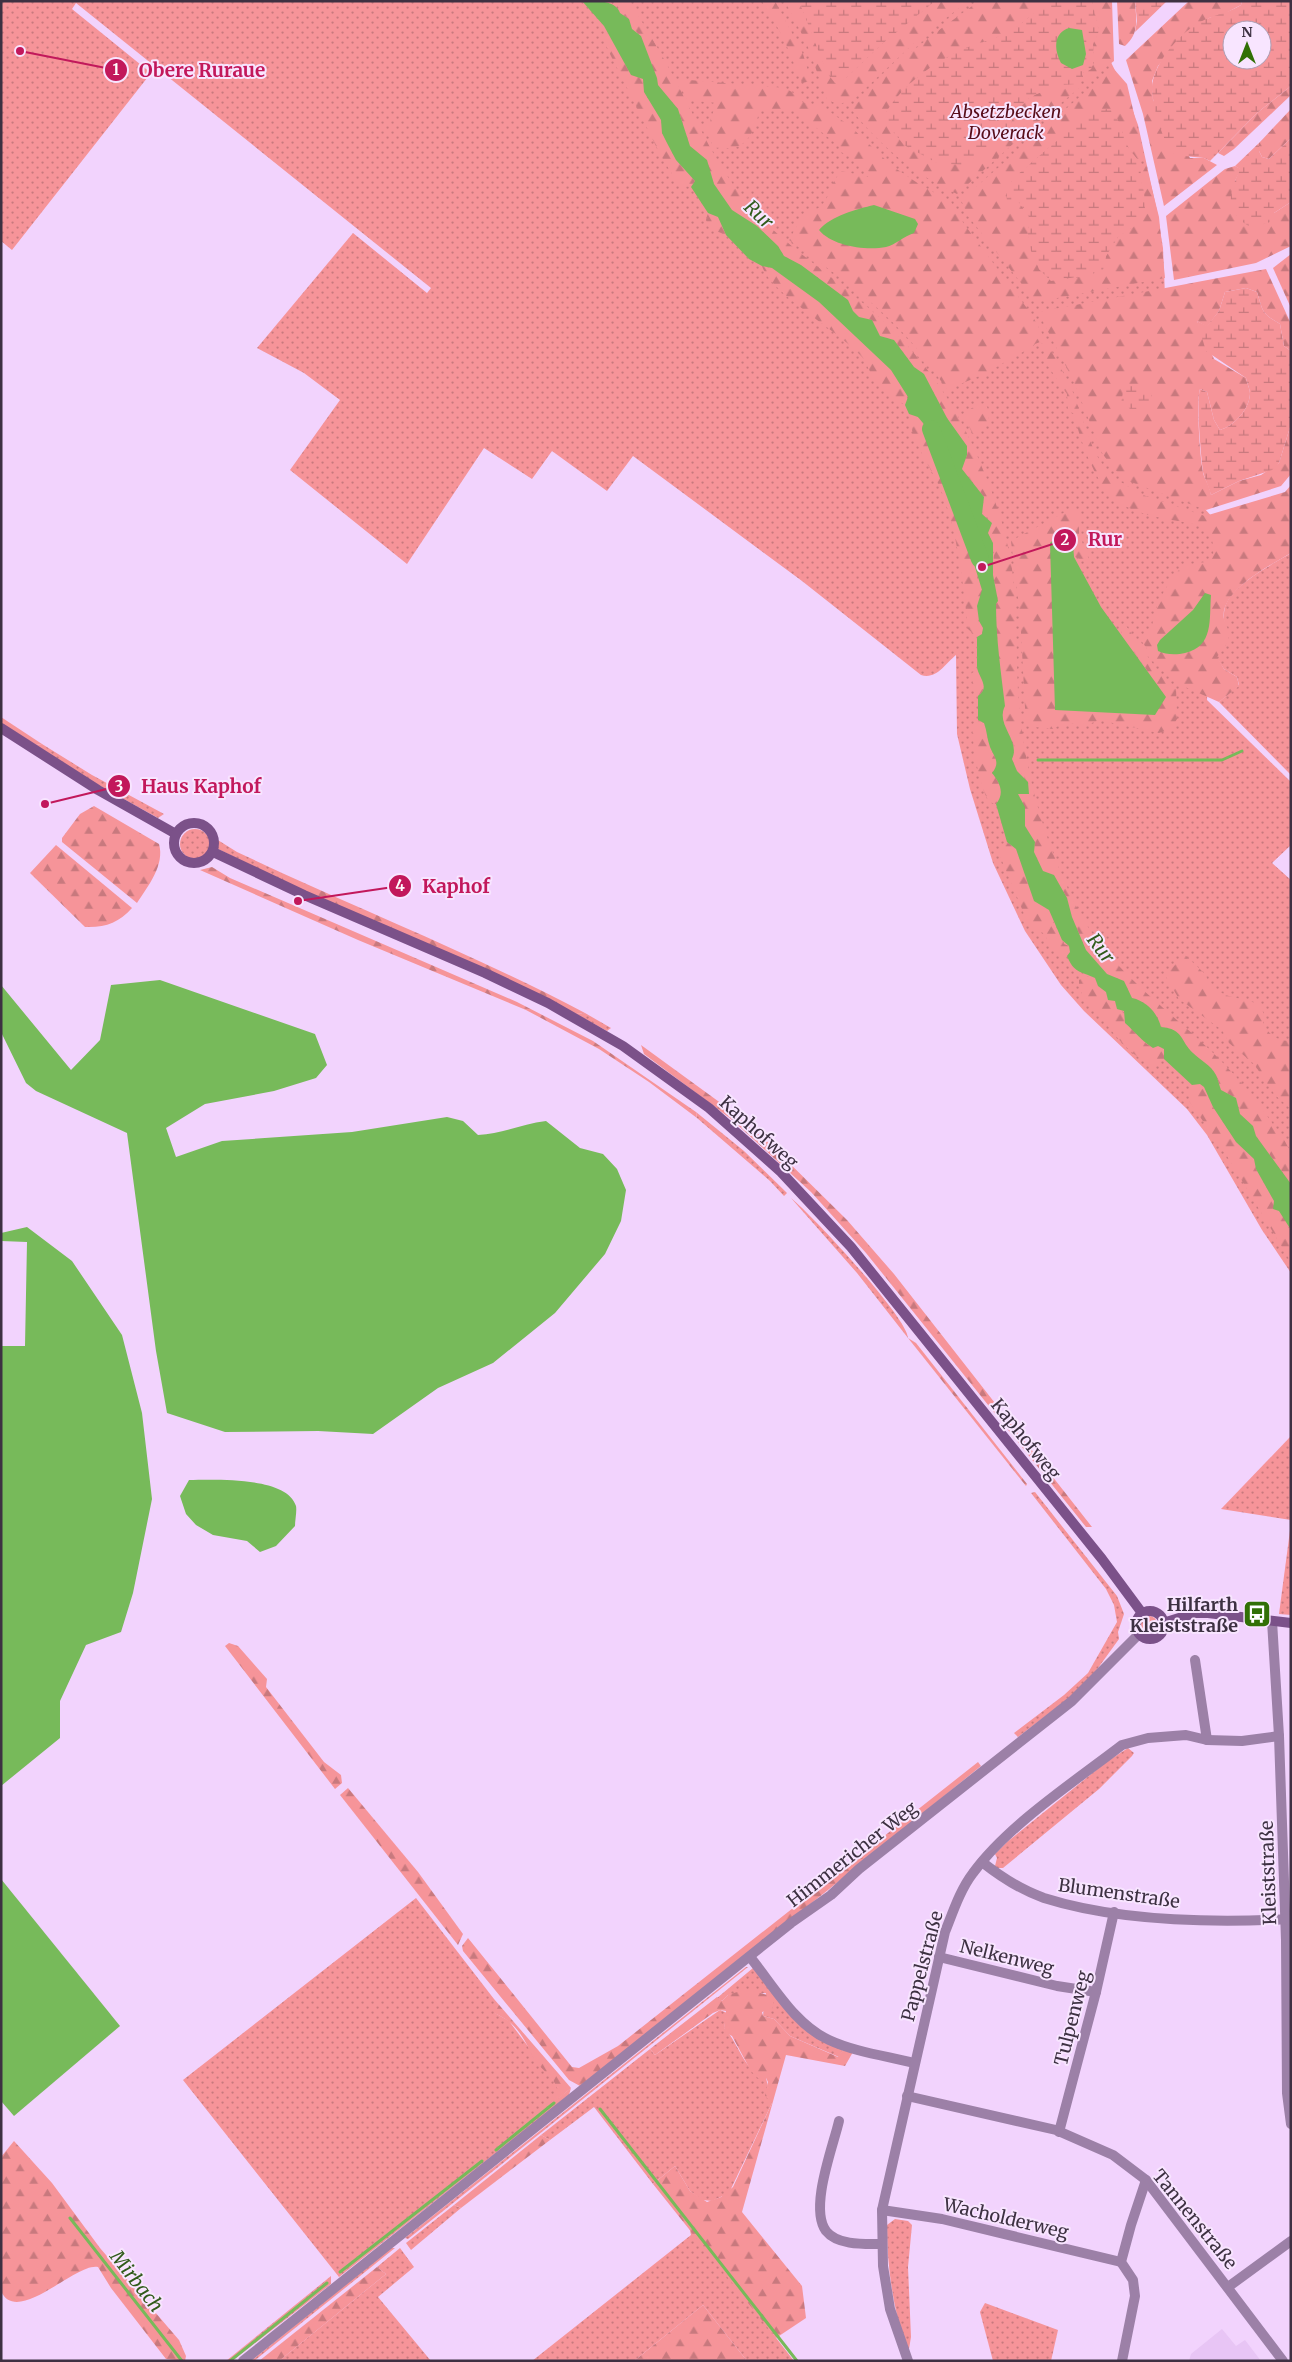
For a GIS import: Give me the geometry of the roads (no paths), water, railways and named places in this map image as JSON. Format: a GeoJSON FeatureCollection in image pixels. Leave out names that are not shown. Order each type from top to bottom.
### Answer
{"type":"FeatureCollection","features":[{"type":"Feature","properties":{"kind":"main road"},"geometry":{"type":"LineString","coordinates":[[1,728],[98,790],[176,834]]}},
{"type":"Feature","properties":{"kind":"main road"},"geometry":{"type":"LineString","coordinates":[[189,823],[205,826],[215,841],[213,852],[204,861],[199,863],[186,862],[175,850],[176,834],[189,823]]}},
{"type":"Feature","properties":{"kind":"main road","name":"Kaphofweg"},"geometry":{"type":"LineString","coordinates":[[213,852],[304,895],[485,973],[548,1003],[622,1046],[667,1076],[709,1108],[781,1172],[851,1247],[1096,1552],[1142,1613]]}},
{"type":"Feature","properties":{"kind":"main road"},"geometry":{"type":"LineString","coordinates":[[1156,1612],[1164,1623],[1157,1636],[1147,1639],[1138,1634],[1136,1622],[1142,1613],[1156,1612]]}},
{"type":"Feature","properties":{"kind":"main road"},"geometry":{"type":"LineString","coordinates":[[1164,1623],[1195,1613],[1291,1623]]}},
{"type":"Feature","properties":{"kind":"street","name":"Kleiststraße"},"geometry":{"type":"LineString","coordinates":[[1272,1621],[1280,1736],[1288,1920],[1287,2093],[1291,2124]]}},
{"type":"Feature","properties":{"kind":"street","name":"Himmericher Weg"},"geometry":{"type":"LineString","coordinates":[[243,2361],[750,1957],[832,1895],[859,1869],[1072,1700],[1138,1634]]}},
{"type":"Feature","properties":{"kind":"street"},"geometry":{"type":"LineString","coordinates":[[1195,1660],[1207,1740]]}},
{"type":"Feature","properties":{"kind":"street","name":"Pappelstraße"},"geometry":{"type":"LineString","coordinates":[[908,2361],[890,2309],[882,2244],[882,2210],[939,1957],[957,1901],[972,1874],[994,1847],[1122,1745],[1148,1738],[1186,1735],[1207,1740],[1242,1741],[1280,1736]]}},
{"type":"Feature","properties":{"kind":"street","name":"Blumenstraße"},"geometry":{"type":"LineString","coordinates":[[982,1862],[1013,1884],[1044,1898],[1114,1912],[1146,1917],[1288,1920]]}},
{"type":"Feature","properties":{"kind":"street","name":"Tulpenweg"},"geometry":{"type":"LineString","coordinates":[[1059,2132],[1096,1992],[1114,1912]]}},
{"type":"Feature","properties":{"kind":"street"},"geometry":{"type":"LineString","coordinates":[[750,1957],[792,2011],[827,2040],[914,2063]]}},
{"type":"Feature","properties":{"kind":"street","name":"Nelkenweg"},"geometry":{"type":"LineString","coordinates":[[939,1957],[1057,1986],[1096,1992]]}},
{"type":"Feature","properties":{"kind":"street","name":"Tannenstraße"},"geometry":{"type":"LineString","coordinates":[[907,2096],[1059,2132],[1113,2155],[1146,2180],[1283,2361]]}},
{"type":"Feature","properties":{"kind":"street"},"geometry":{"type":"LineString","coordinates":[[839,2121],[820,2199],[820,2214],[827,2231],[839,2239],[860,2244],[882,2244]]}},
{"type":"Feature","properties":{"kind":"street"},"geometry":{"type":"LineString","coordinates":[[1122,2361],[1135,2296],[1134,2280],[1121,2262],[1146,2180]]}},
{"type":"Feature","properties":{"kind":"street","name":"Wacholderweg"},"geometry":{"type":"LineString","coordinates":[[882,2210],[942,2219],[1121,2262]]}},
{"type":"Feature","properties":{"kind":"street"},"geometry":{"type":"LineString","coordinates":[[1228,2287],[1291,2241]]}},
{"type":"Feature","properties":{"kind":"waterway","name":"Rur"},"geometry":{"type":"LineString","coordinates":[[931,429],[980,559]]}},
{"type":"Feature","properties":{"kind":"waterway"},"geometry":{"type":"LineString","coordinates":[[1038,760],[1222,760],[1242,751]]}},
{"type":"Feature","properties":{"kind":"waterway"},"geometry":{"type":"LineString","coordinates":[[496,2150],[554,2103]]}},
{"type":"Feature","properties":{"kind":"waterway"},"geometry":{"type":"LineString","coordinates":[[600,2109],[797,2361]]}},
{"type":"Feature","properties":{"kind":"waterway"},"geometry":{"type":"LineString","coordinates":[[340,2272],[482,2161]]}},
{"type":"Feature","properties":{"kind":"waterway","name":"Mirbach"},"geometry":{"type":"LineString","coordinates":[[70,2218],[182,2361]]}},
{"type":"Feature","properties":{"kind":"waterway"},"geometry":{"type":"LineString","coordinates":[[230,2361],[327,2283]]}},
{"type":"Feature","properties":{"kind":"place","name":"Obere Ruraue"},"geometry":{"type":"Point","coordinates":[20,51]}},
{"type":"Feature","properties":{"kind":"place","name":"Rur"},"geometry":{"type":"Point","coordinates":[982,567]}},
{"type":"Feature","properties":{"kind":"place","name":"Haus Kaphof"},"geometry":{"type":"Point","coordinates":[45,804]}},
{"type":"Feature","properties":{"kind":"place","name":"Kaphof"},"geometry":{"type":"Point","coordinates":[298,901]}},
{"type":"Feature","properties":{"kind":"place","name":"Hilfarth Kleiststraße"},"geometry":{"type":"Point","coordinates":[1257,1614]}},
{"type":"Feature","properties":{"kind":"park label","name":"Absetzbecken Doverack"},"geometry":{"type":"Point","coordinates":[1006,121]}}]}
